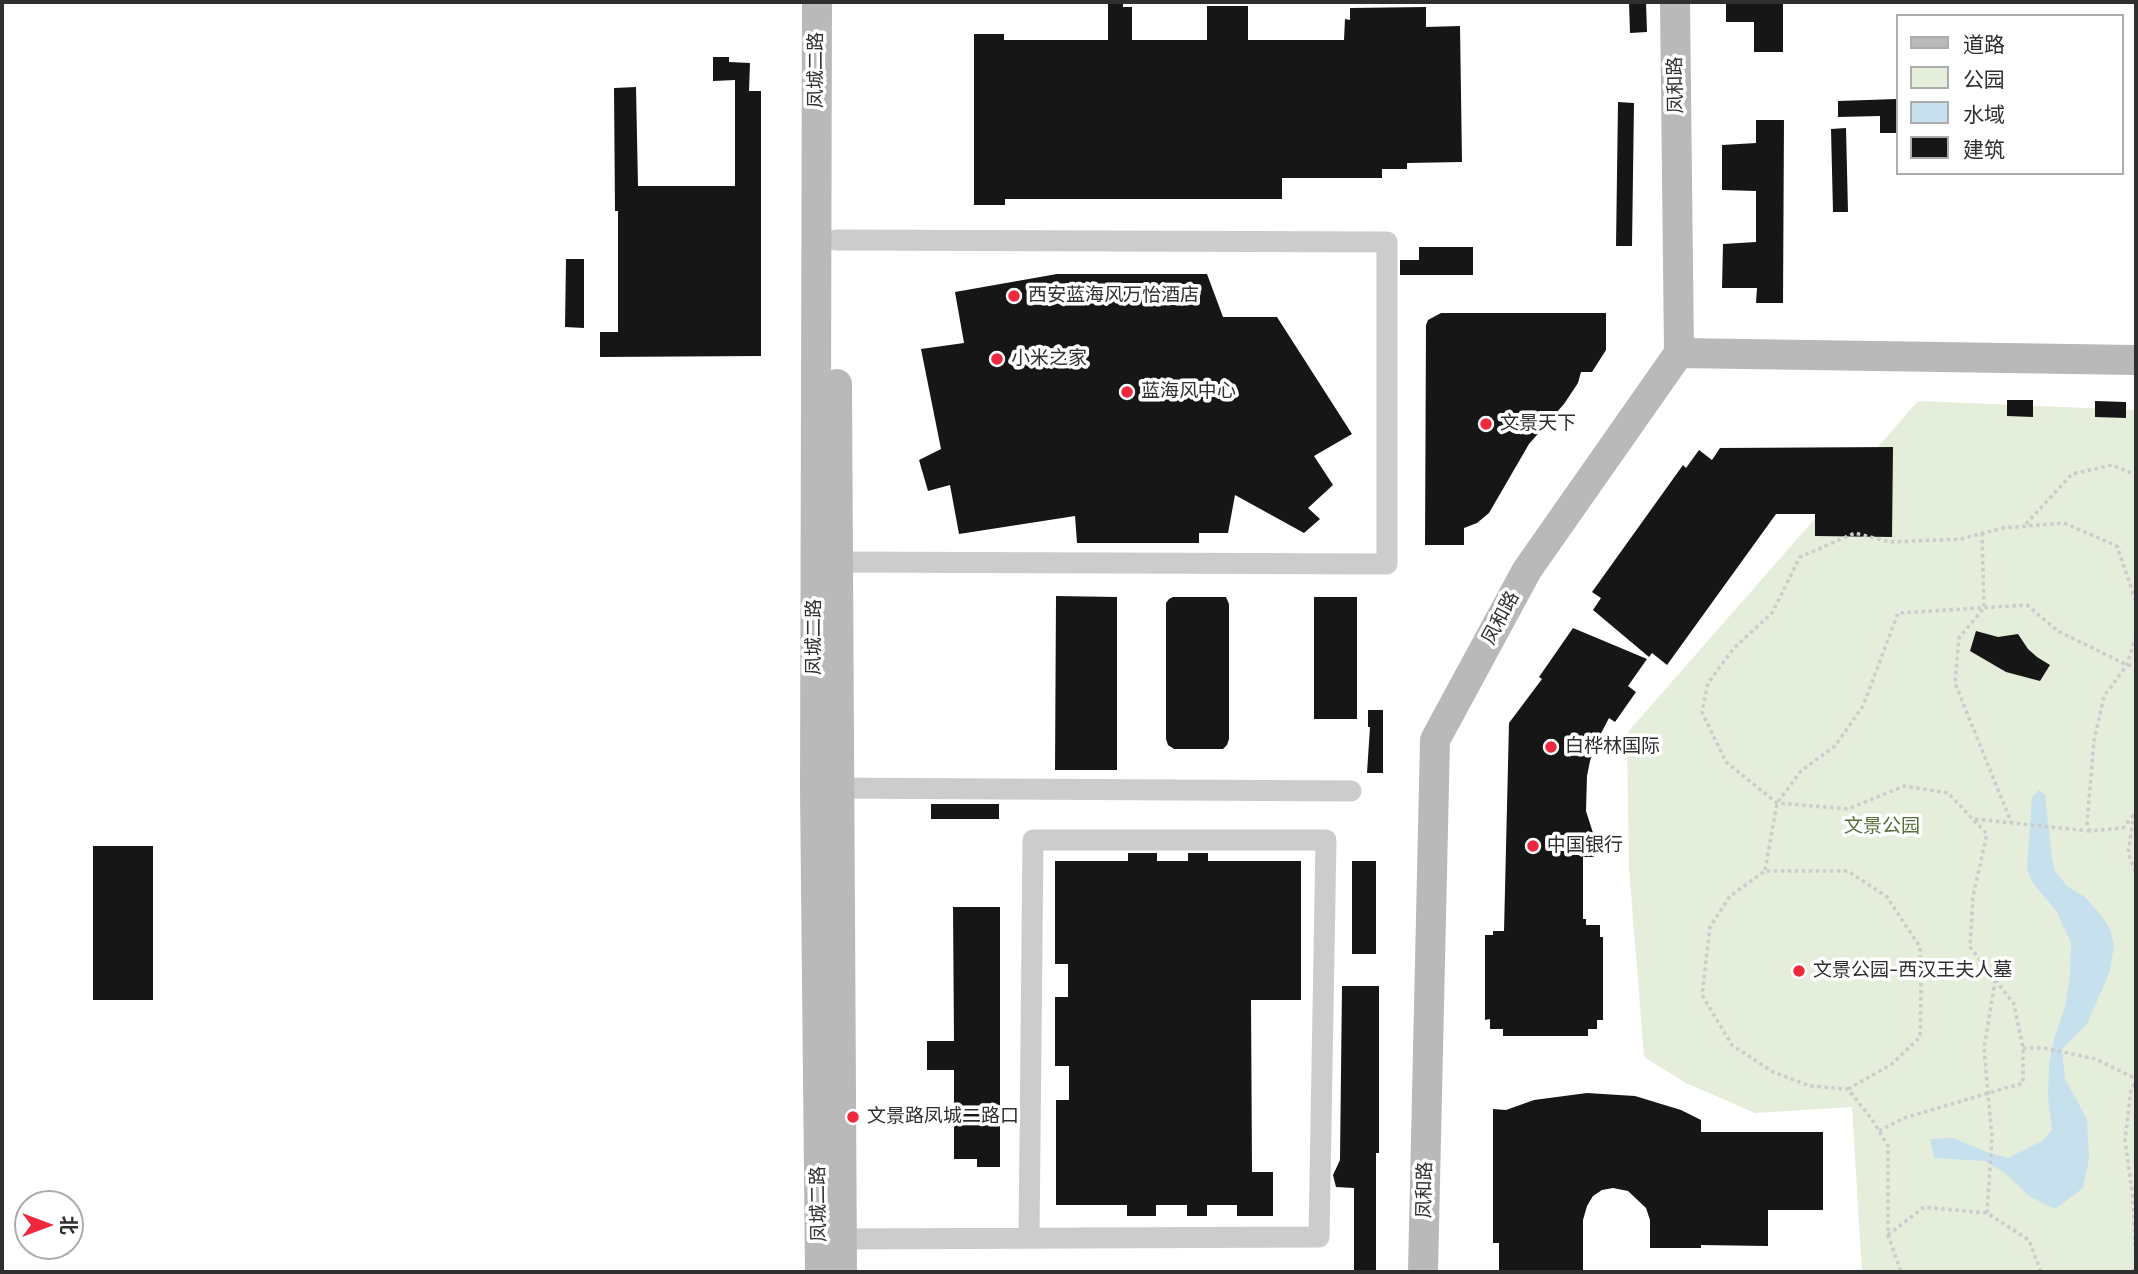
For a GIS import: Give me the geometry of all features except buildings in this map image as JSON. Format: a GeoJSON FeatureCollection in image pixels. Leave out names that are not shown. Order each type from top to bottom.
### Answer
{"type":"FeatureCollection","features":[{"type":"Feature","properties":{"kind":"main road","name":"凤城二路"},"geometry":{"type":"LineString","coordinates":[[817,2],[827,788],[842,1272]]}},
{"type":"Feature","properties":{"kind":"main road","name":"凤城二路"},"geometry":{"type":"LineString","coordinates":[[820,1272],[827,788],[837,562],[837,2]]}},
{"type":"Feature","properties":{"kind":"main road","name":"凤和路"},"geometry":{"type":"LineString","coordinates":[[1423,1272],[1436,740],[1527,570],[1679,353],[1675,2]]}},
{"type":"Feature","properties":{"kind":"main road"},"geometry":{"type":"LineString","coordinates":[[1679,353],[2136,360]]}},
{"type":"Feature","properties":{"kind":"street"},"geometry":{"type":"LineString","coordinates":[[836,240],[1387,242],[1387,564],[837,562]]}},
{"type":"Feature","properties":{"kind":"street"},"geometry":{"type":"LineString","coordinates":[[827,788],[1351,791]]}},
{"type":"Feature","properties":{"kind":"street"},"geometry":{"type":"LineString","coordinates":[[842,1239],[1319,1237],[1326,840],[1033,840],[1029,1238]]}},
{"type":"Feature","properties":{"kind":"path"},"geometry":{"type":"LineString","coordinates":[[2025,526],[2072,474],[2112,465],[2136,475]]}},
{"type":"Feature","properties":{"kind":"path"},"geometry":{"type":"LineString","coordinates":[[1879,1131],[1904,1118],[2023,1083],[2023,1048],[2014,1004],[1970,947],[1973,896],[1987,834],[1948,793],[1904,786],[1848,809],[1777,803],[1726,762],[1702,712],[1707,683],[1734,648],[1772,613],[1800,558],[1855,533],[1890,542],[1961,539],[2003,528],[2064,523],[2117,547],[2136,602]]}},
{"type":"Feature","properties":{"kind":"path"},"geometry":{"type":"LineString","coordinates":[[1982,533],[1984,608],[1959,638],[1955,683],[2011,822]]}},
{"type":"Feature","properties":{"kind":"path"},"geometry":{"type":"LineString","coordinates":[[1765,871],[1777,803],[1801,771],[1835,746],[1863,706],[1898,613],[2027,605],[2058,631],[2127,665],[2136,666]]}},
{"type":"Feature","properties":{"kind":"path"},"geometry":{"type":"LineString","coordinates":[[2090,831],[2087,823],[2094,741],[2104,696],[2127,665],[2136,636]]}},
{"type":"Feature","properties":{"kind":"path"},"geometry":{"type":"LineString","coordinates":[[1973,819],[2090,831],[2123,828],[2136,812]]}},
{"type":"Feature","properties":{"kind":"path"},"geometry":{"type":"LineString","coordinates":[[2136,812],[2128,853],[2136,873]]}},
{"type":"Feature","properties":{"kind":"path"},"geometry":{"type":"LineString","coordinates":[[1765,871],[1848,871],[1887,897],[1920,947],[1920,1037],[1892,1064],[1848,1089],[1810,1086],[1762,1065],[1732,1045],[1702,995],[1710,927],[1730,896],[1765,871]]}},
{"type":"Feature","properties":{"kind":"path"},"geometry":{"type":"LineString","coordinates":[[1987,1213],[1993,1138],[1984,1049],[1995,981]]}},
{"type":"Feature","properties":{"kind":"path"},"geometry":{"type":"LineString","coordinates":[[2023,1048],[2044,1048],[2096,1059],[2136,1080],[2131,1089],[2125,1140],[2133,1199],[2136,1268],[2131,1272]]}},
{"type":"Feature","properties":{"kind":"path"},"geometry":{"type":"LineString","coordinates":[[1848,1089],[1888,1146],[1888,1235],[1902,1272]]}},
{"type":"Feature","properties":{"kind":"path"},"geometry":{"type":"LineString","coordinates":[[1888,1235],[1924,1207],[1987,1213],[2029,1240],[2041,1272]]}},
{"type":"Feature","properties":{"kind":"green space","name":"文景公园"},"geometry":{"type":"Polygon","coordinates":[[[1918,401],[2136,410],[2136,1272],[1862,1272],[1852,1107],[1755,1113],[1686,1083],[1644,1057],[1629,868],[1627,733],[1918,401]]]}},
{"type":"Feature","properties":{"kind":"water"},"geometry":{"type":"Polygon","coordinates":[[[2039,790],[2045,795],[2055,871],[2067,886],[2085,897],[2101,915],[2110,929],[2114,945],[2110,971],[2087,1024],[2062,1049],[2065,1079],[2087,1119],[2089,1159],[2083,1188],[2055,1209],[2029,1196],[2005,1173],[1985,1161],[1934,1158],[1930,1139],[1953,1138],[2008,1158],[2042,1141],[2052,1130],[2048,1097],[2049,1063],[2065,1007],[2071,943],[2057,912],[2033,883],[2027,870],[2032,797],[2039,790]]]}},
{"type":"Feature","properties":{"kind":"place","name":"西安蓝海风万怡酒店"},"geometry":{"type":"Point","coordinates":[1014,296]}},
{"type":"Feature","properties":{"kind":"place","name":"小米之家"},"geometry":{"type":"Point","coordinates":[997,359]}},
{"type":"Feature","properties":{"kind":"place","name":"蓝海风中心"},"geometry":{"type":"Point","coordinates":[1127,392]}},
{"type":"Feature","properties":{"kind":"place","name":"文景天下"},"geometry":{"type":"Point","coordinates":[1486,424]}},
{"type":"Feature","properties":{"kind":"place","name":"白桦林国际"},"geometry":{"type":"Point","coordinates":[1551,747]}},
{"type":"Feature","properties":{"kind":"place","name":"中国银行"},"geometry":{"type":"Point","coordinates":[1533,846]}},
{"type":"Feature","properties":{"kind":"place","name":"文景公园-西汉王夫人墓"},"geometry":{"type":"Point","coordinates":[1799,971]}},
{"type":"Feature","properties":{"kind":"place","name":"文景路凤城二路口"},"geometry":{"type":"Point","coordinates":[853,1117]}}]}
